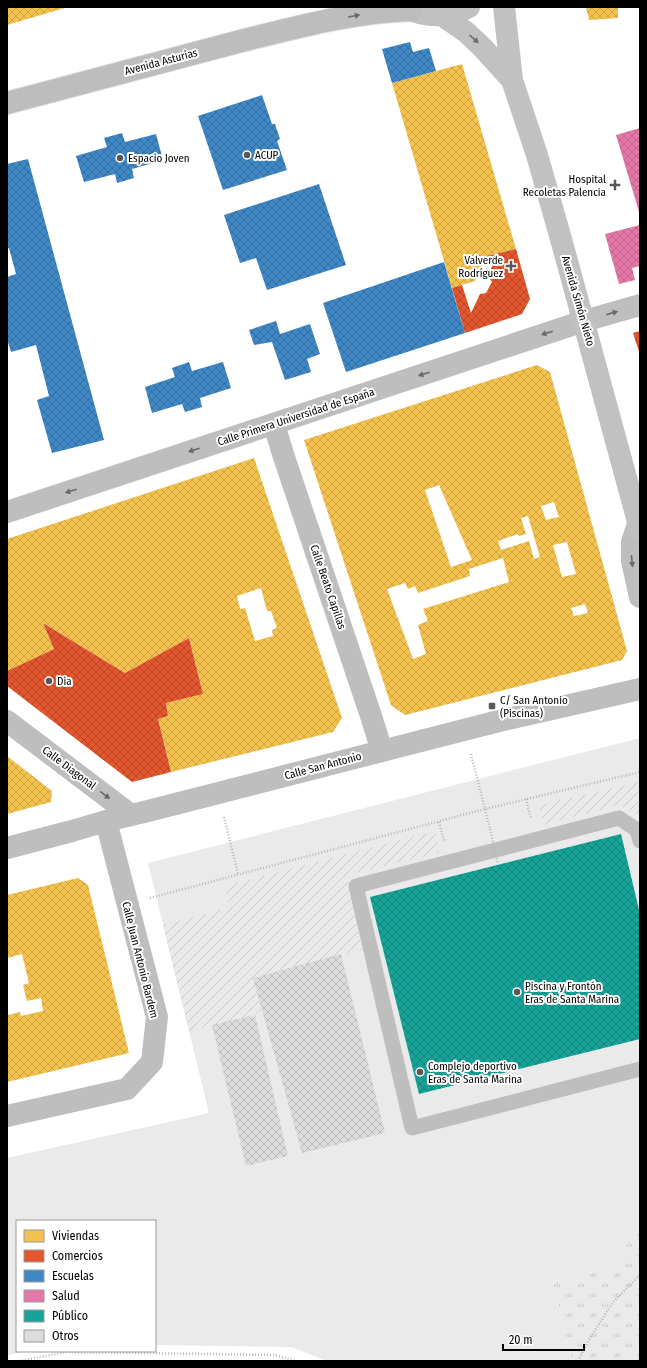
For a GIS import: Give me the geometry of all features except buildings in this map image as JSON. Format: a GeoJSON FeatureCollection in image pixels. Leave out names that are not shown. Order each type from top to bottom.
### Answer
{"type":"FeatureCollection","features":[{"type":"Feature","properties":{"kind":"main road"},"geometry":{"type":"LineString","coordinates":[[315,22],[333,7]]}},
{"type":"Feature","properties":{"kind":"main road"},"geometry":{"type":"LineString","coordinates":[[408,8],[426,15],[443,16],[462,11],[469,7]]}},
{"type":"Feature","properties":{"kind":"main road","name":"Avenida Simón Nieto"},"geometry":{"type":"LineString","coordinates":[[504,7],[512,80],[537,155],[584,321],[639,526]]}},
{"type":"Feature","properties":{"kind":"main road","name":"Avenida Asturias"},"geometry":{"type":"LineString","coordinates":[[7,103],[315,22],[408,8]]}},
{"type":"Feature","properties":{"kind":"main road","name":"Avenida Simón Nieto"},"geometry":{"type":"LineString","coordinates":[[443,16],[466,32],[512,80]]}},
{"type":"Feature","properties":{"kind":"street","name":"Calle Primera Universidad de España"},"geometry":{"type":"LineString","coordinates":[[7,512],[584,321],[640,305]]}},
{"type":"Feature","properties":{"kind":"street","name":"Calle Beato Capillas"},"geometry":{"type":"LineString","coordinates":[[274,424],[382,751]]}},
{"type":"Feature","properties":{"kind":"street","name":"Avenida Simón Nieto"},"geometry":{"type":"LineString","coordinates":[[639,526],[632,542],[632,561],[640,598]]}},
{"type":"Feature","properties":{"kind":"street","name":"Calle San Antonio"},"geometry":{"type":"LineString","coordinates":[[7,848],[106,821],[495,722],[640,690]]}},
{"type":"Feature","properties":{"kind":"street","name":"Calle Diagonal"},"geometry":{"type":"LineString","coordinates":[[7,721],[131,815]]}},
{"type":"Feature","properties":{"kind":"street","name":"Calle Juan Antonio Bardem"},"geometry":{"type":"LineString","coordinates":[[7,1116],[127,1089],[152,1062],[157,1017],[126,903],[106,821]]}},
{"type":"Feature","properties":{"kind":"lane"},"geometry":{"type":"LineString","coordinates":[[640,841],[637,830],[619,818],[356,886],[412,1128],[640,1069]]}},
{"type":"Feature","properties":{"kind":"path"},"geometry":{"type":"LineString","coordinates":[[126,903],[485,809],[640,772]]}},
{"type":"Feature","properties":{"kind":"path"},"geometry":{"type":"LineString","coordinates":[[477,779],[498,864]]}},
{"type":"Feature","properties":{"kind":"path"},"geometry":{"type":"LineString","coordinates":[[218,793],[238,874]]}},
{"type":"Feature","properties":{"kind":"path"},"geometry":{"type":"LineString","coordinates":[[578,1361],[589,1340],[613,1302],[640,1275]]}},
{"type":"Feature","properties":{"kind":"path"},"geometry":{"type":"LineString","coordinates":[[19,1361],[66,1352],[274,1355],[296,1361]]}},
{"type":"Feature","properties":{"kind":"green space","name":"Complejo deportivo Eras de Santa Marina"},"geometry":{"type":"Polygon","coordinates":[[[640,738],[640,1231],[629,1263],[553,1282],[572,1361],[327,1361],[291,1347],[156,1345],[156,1220],[16,1220],[16,1352],[24,1352],[7,1355],[7,1158],[209,1113],[148,863],[640,738]]]}},
{"type":"Feature","properties":{"kind":"green space"},"geometry":{"type":"Polygon","coordinates":[[[640,782],[640,817],[633,811],[618,805],[543,825],[539,805],[640,782]]]}},
{"type":"Feature","properties":{"kind":"green space"},"geometry":{"type":"Polygon","coordinates":[[[435,831],[439,853],[346,875],[362,949],[253,978],[262,1013],[189,1031],[163,925],[230,907],[225,886],[435,831]]]}},
{"type":"Feature","properties":{"kind":"green space"},"geometry":{"type":"Polygon","coordinates":[[[640,1230],[640,1361],[572,1361],[553,1282],[629,1263],[624,1233],[640,1230]]]}},
{"type":"Feature","properties":{"kind":"place","name":"ACUP"},"geometry":{"type":"Point","coordinates":[247,155]}},
{"type":"Feature","properties":{"kind":"place","name":"Espacio Joven"},"geometry":{"type":"Point","coordinates":[120,158]}},
{"type":"Feature","properties":{"kind":"place","name":"Hospital Recoletas Palencia"},"geometry":{"type":"Point","coordinates":[615,185]}},
{"type":"Feature","properties":{"kind":"place","name":"Valverde Rodríguez"},"geometry":{"type":"Point","coordinates":[511,266]}},
{"type":"Feature","properties":{"kind":"place","name":"Dia"},"geometry":{"type":"Point","coordinates":[49,681]}},
{"type":"Feature","properties":{"kind":"place","name":"C/ San Antonio (Piscinas)"},"geometry":{"type":"Point","coordinates":[492,706]}},
{"type":"Feature","properties":{"kind":"place","name":"Piscina y Frontón Eras de Santa Marina"},"geometry":{"type":"Point","coordinates":[517,992]}},
{"type":"Feature","properties":{"kind":"place","name":"Complejo deportivo Eras de Santa Marina"},"geometry":{"type":"Point","coordinates":[420,1072]}}]}
